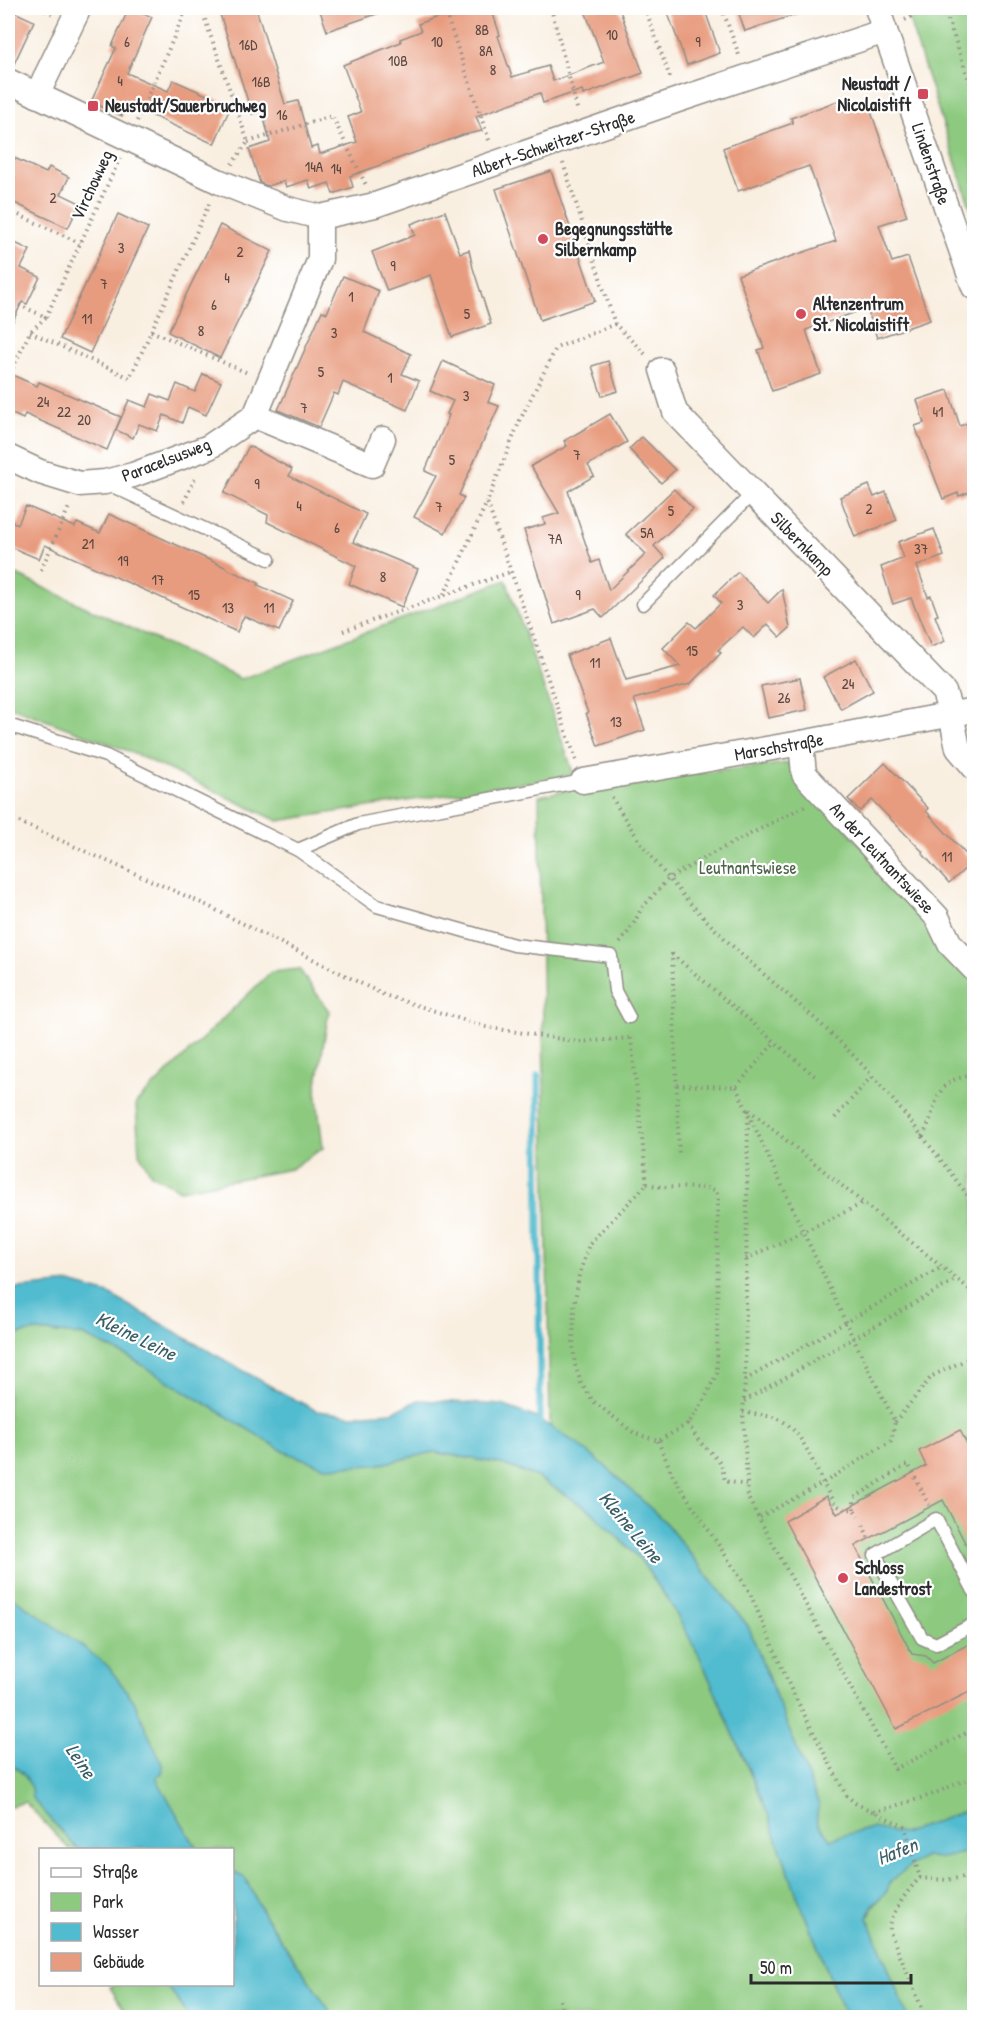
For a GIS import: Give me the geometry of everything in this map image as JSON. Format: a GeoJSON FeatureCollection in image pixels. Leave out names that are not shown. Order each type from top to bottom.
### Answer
{"type":"FeatureCollection","features":[{"type":"Feature","properties":{"kind":"street"},"geometry":{"type":"LineString","coordinates":[[38,95],[79,8]]}},
{"type":"Feature","properties":{"kind":"street","name":"Lindenstraße"},"geometry":{"type":"LineString","coordinates":[[877,8],[975,287]]}},
{"type":"Feature","properties":{"kind":"street","name":"Albert-Schweitzer-Straße"},"geometry":{"type":"LineString","coordinates":[[8,81],[219,182],[288,209],[320,217],[375,205],[678,100],[885,32]]}},
{"type":"Feature","properties":{"kind":"street"},"geometry":{"type":"LineString","coordinates":[[320,217],[320,259],[255,416],[372,465],[382,439]]}},
{"type":"Feature","properties":{"kind":"street","name":"Silbernkamp"},"geometry":{"type":"LineString","coordinates":[[662,370],[675,412],[963,712],[958,748],[975,766]]}},
{"type":"Feature","properties":{"kind":"street","name":"Paracelsusweg"},"geometry":{"type":"LineString","coordinates":[[8,457],[40,472],[79,484],[105,482],[133,475],[209,447],[255,416]]}},
{"type":"Feature","properties":{"kind":"street","name":"Marschstraße"},"geometry":{"type":"LineString","coordinates":[[592,779],[963,712]]}},
{"type":"Feature","properties":{"kind":"street","name":"An der Leutnantswiese"},"geometry":{"type":"LineString","coordinates":[[801,743],[804,774],[937,917],[950,944],[975,969]]}},
{"type":"Feature","properties":{"kind":"lane"},"geometry":{"type":"LineString","coordinates":[[105,482],[269,560]]}},
{"type":"Feature","properties":{"kind":"lane"},"geometry":{"type":"LineString","coordinates":[[643,604],[753,493]]}},
{"type":"Feature","properties":{"kind":"lane"},"geometry":{"type":"LineString","coordinates":[[8,725],[106,756],[298,850],[377,906],[514,945],[611,956],[615,991],[629,1017]]}},
{"type":"Feature","properties":{"kind":"lane"},"geometry":{"type":"LineString","coordinates":[[298,850],[358,824],[592,779]]}},
{"type":"Feature","properties":{"kind":"lane"},"geometry":{"type":"LineString","coordinates":[[975,1591],[936,1519],[875,1555],[922,1638],[936,1644],[975,1624]]}},
{"type":"Feature","properties":{"kind":"path"},"geometry":{"type":"LineString","coordinates":[[176,8],[185,12],[189,8]]}},
{"type":"Feature","properties":{"kind":"path"},"geometry":{"type":"LineString","coordinates":[[201,8],[248,142]]}},
{"type":"Feature","properties":{"kind":"path"},"geometry":{"type":"LineString","coordinates":[[444,8],[497,163]]}},
{"type":"Feature","properties":{"kind":"path"},"geometry":{"type":"LineString","coordinates":[[550,8],[584,133]]}},
{"type":"Feature","properties":{"kind":"path"},"geometry":{"type":"LineString","coordinates":[[645,8],[678,100]]}},
{"type":"Feature","properties":{"kind":"path"},"geometry":{"type":"LineString","coordinates":[[723,8],[747,78]]}},
{"type":"Feature","properties":{"kind":"path"},"geometry":{"type":"LineString","coordinates":[[944,8],[975,94]]}},
{"type":"Feature","properties":{"kind":"path","name":"Virchowweg"},"geometry":{"type":"LineString","coordinates":[[8,378],[30,332],[46,317],[129,140],[185,12]]}},
{"type":"Feature","properties":{"kind":"path"},"geometry":{"type":"LineString","coordinates":[[30,332],[130,378],[219,182],[248,142],[332,116],[375,205]]}},
{"type":"Feature","properties":{"kind":"path"},"geometry":{"type":"LineString","coordinates":[[556,142],[615,324],[662,370]]}},
{"type":"Feature","properties":{"kind":"path","name":"Virchowweg"},"geometry":{"type":"LineString","coordinates":[[8,210],[80,243]]}},
{"type":"Feature","properties":{"kind":"path"},"geometry":{"type":"LineString","coordinates":[[8,300],[46,317]]}},
{"type":"Feature","properties":{"kind":"path"},"geometry":{"type":"LineString","coordinates":[[443,595],[487,502],[520,420],[556,348],[615,324]]}},
{"type":"Feature","properties":{"kind":"path"},"geometry":{"type":"LineString","coordinates":[[152,332],[268,382]]}},
{"type":"Feature","properties":{"kind":"path"},"geometry":{"type":"LineString","coordinates":[[178,517],[209,447]]}},
{"type":"Feature","properties":{"kind":"path"},"geometry":{"type":"LineString","coordinates":[[41,570],[79,484]]}},
{"type":"Feature","properties":{"kind":"path"},"geometry":{"type":"LineString","coordinates":[[487,502],[510,572],[592,779],[669,878],[712,926],[847,1050],[922,1136],[975,1204]]}},
{"type":"Feature","properties":{"kind":"path"},"geometry":{"type":"LineString","coordinates":[[343,631],[510,572]]}},
{"type":"Feature","properties":{"kind":"path"},"geometry":{"type":"LineString","coordinates":[[611,956],[633,925],[641,909],[669,878],[824,796]]}},
{"type":"Feature","properties":{"kind":"path"},"geometry":{"type":"LineString","coordinates":[[8,817],[206,905],[384,995],[486,1028],[579,1042],[631,1038]]}},
{"type":"Feature","properties":{"kind":"path"},"geometry":{"type":"LineString","coordinates":[[679,1156],[672,953],[817,1078]]}},
{"type":"Feature","properties":{"kind":"path"},"geometry":{"type":"LineString","coordinates":[[629,1017],[647,1184]]}},
{"type":"Feature","properties":{"kind":"path"},"geometry":{"type":"LineString","coordinates":[[736,1087],[774,1043]]}},
{"type":"Feature","properties":{"kind":"path"},"geometry":{"type":"LineString","coordinates":[[922,1136],[935,1100],[949,1082],[973,1075],[975,1063]]}},
{"type":"Feature","properties":{"kind":"path"},"geometry":{"type":"LineString","coordinates":[[835,1119],[871,1077]]}},
{"type":"Feature","properties":{"kind":"path"},"geometry":{"type":"LineString","coordinates":[[677,1085],[736,1087]]}},
{"type":"Feature","properties":{"kind":"path"},"geometry":{"type":"LineString","coordinates":[[736,1087],[853,1338],[895,1422]]}},
{"type":"Feature","properties":{"kind":"path"},"geometry":{"type":"LineString","coordinates":[[748,1110],[975,1293]]}},
{"type":"Feature","properties":{"kind":"path"},"geometry":{"type":"LineString","coordinates":[[748,1110],[743,1412],[747,1498],[895,1769],[975,1729]]}},
{"type":"Feature","properties":{"kind":"path"},"geometry":{"type":"LineString","coordinates":[[647,1184],[661,1187],[710,1188],[716,1191],[718,1197],[717,1373],[703,1402],[688,1424],[658,1441],[634,1433],[592,1401],[581,1383],[575,1365],[573,1345],[574,1306],[579,1276],[589,1244],[647,1184]]}},
{"type":"Feature","properties":{"kind":"path"},"geometry":{"type":"LineString","coordinates":[[746,1259],[864,1203]]}},
{"type":"Feature","properties":{"kind":"path"},"geometry":{"type":"LineString","coordinates":[[745,1380],[942,1267]]}},
{"type":"Feature","properties":{"kind":"path"},"geometry":{"type":"LineString","coordinates":[[744,1402],[957,1279]]}},
{"type":"Feature","properties":{"kind":"path"},"geometry":{"type":"LineString","coordinates":[[758,1518],[823,1483],[891,1441],[895,1422],[932,1376],[975,1356]]}},
{"type":"Feature","properties":{"kind":"path"},"geometry":{"type":"LineString","coordinates":[[743,1412],[779,1419],[793,1430],[836,1505],[844,1510],[854,1509]]}},
{"type":"Feature","properties":{"kind":"path"},"geometry":{"type":"LineString","coordinates":[[688,1424],[699,1441],[721,1464],[725,1481],[746,1485]]}},
{"type":"Feature","properties":{"kind":"path"},"geometry":{"type":"LineString","coordinates":[[658,1441],[673,1476],[749,1591],[791,1689],[846,1795],[873,1812],[905,1827],[920,1878]]}},
{"type":"Feature","properties":{"kind":"path"},"geometry":{"type":"LineString","coordinates":[[858,1516],[854,1509],[854,1498],[908,1464],[930,1507]]}},
{"type":"Feature","properties":{"kind":"path"},"geometry":{"type":"LineString","coordinates":[[873,1812],[931,1795],[975,1776]]}},
{"type":"Feature","properties":{"kind":"path"},"geometry":{"type":"LineString","coordinates":[[920,1878],[947,1880],[975,1875]]}},
{"type":"Feature","properties":{"kind":"path"},"geometry":{"type":"LineString","coordinates":[[920,1878],[892,1916],[889,1924],[890,1932],[926,2018]]}},
{"type":"Feature","properties":{"kind":"path"},"geometry":{"type":"LineString","coordinates":[[560,2000],[564,2018]]}},
{"type":"Feature","properties":{"kind":"green space"},"geometry":{"type":"Polygon","coordinates":[[[905,8],[974,8],[974,219],[905,8]]]}},
{"type":"Feature","properties":{"kind":"green space"},"geometry":{"type":"Polygon","coordinates":[[[8,571],[241,679],[506,580],[574,775],[278,821],[131,752],[8,706],[8,571]]]}},
{"type":"Feature","properties":{"kind":"green space","name":"Leutnantswiese"},"geometry":{"type":"Polygon","coordinates":[[[788,763],[974,972],[974,2017],[908,2017],[868,1918],[891,1881],[895,1879],[872,1828],[830,1839],[820,1829],[748,1626],[663,1520],[605,1466],[576,1443],[550,1427],[539,796],[584,786],[788,763]]]}},
{"type":"Feature","properties":{"kind":"green space"},"geometry":{"type":"Polygon","coordinates":[[[299,969],[329,1011],[316,1090],[323,1148],[291,1169],[180,1190],[151,1174],[139,1153],[136,1103],[271,972],[299,969]]]}},
{"type":"Feature","properties":{"kind":"green space"},"geometry":{"type":"Polygon","coordinates":[[[36,1331],[82,1335],[129,1357],[202,1401],[376,1465],[434,1452],[502,1464],[537,1477],[590,1510],[640,1559],[672,1606],[700,1657],[768,1814],[798,1898],[846,2017],[334,2017],[266,1918],[245,1879],[234,1873],[234,1848],[196,1848],[155,1778],[53,1625],[8,1594],[8,1336],[36,1331]]]}},
{"type":"Feature","properties":{"kind":"green space"},"geometry":{"type":"Polygon","coordinates":[[[8,1763],[25,1776],[78,1848],[68,1848],[25,1802],[8,1807],[8,1763]]]}},
{"type":"Feature","properties":{"kind":"green space"},"geometry":{"type":"Polygon","coordinates":[[[168,1986],[189,2017],[128,2017],[110,1987],[168,1986]]]}},
{"type":"Feature","properties":{"kind":"water"},"geometry":{"type":"Polygon","coordinates":[[[70,1283],[109,1294],[317,1411],[351,1415],[392,1412],[419,1400],[502,1405],[537,1418],[576,1443],[605,1466],[663,1520],[748,1626],[819,1805],[818,1824],[830,1839],[872,1828],[902,1834],[974,1808],[974,1851],[942,1858],[925,1857],[891,1881],[887,1891],[871,1908],[868,1918],[908,2017],[846,2017],[798,1898],[768,1814],[700,1657],[672,1606],[640,1559],[590,1510],[537,1477],[502,1464],[434,1452],[376,1465],[325,1467],[285,1452],[129,1357],[82,1335],[36,1331],[8,1336],[8,1289],[70,1283]]]}},
{"type":"Feature","properties":{"kind":"water","name":"Leine"},"geometry":{"type":"Polygon","coordinates":[[[8,1594],[107,1665],[134,1701],[163,1767],[162,1773],[156,1778],[196,1848],[76,1848],[32,1798],[26,1777],[8,1763],[8,1594]]]}},
{"type":"Feature","properties":{"kind":"water"},"geometry":{"type":"Polygon","coordinates":[[[234,1872],[245,1878],[266,1918],[334,2017],[189,2017],[168,1986],[234,1986],[234,1872]]]}},
{"type":"Feature","properties":{"kind":"building"},"geometry":{"type":"Polygon","coordinates":[[[129,8],[152,17],[127,73],[168,91],[173,80],[231,106],[214,144],[127,104],[122,116],[91,102],[116,48],[112,46],[129,8]]]}},
{"type":"Feature","properties":{"kind":"building"},"geometry":{"type":"Polygon","coordinates":[[[218,8],[256,8],[285,104],[298,101],[311,148],[318,146],[320,154],[357,142],[348,117],[361,112],[343,65],[401,42],[400,39],[421,31],[418,24],[463,8],[491,8],[512,77],[548,66],[553,81],[604,62],[584,8],[619,8],[643,73],[583,95],[582,90],[543,103],[540,93],[476,116],[482,131],[463,135],[350,176],[353,187],[333,194],[329,183],[311,189],[308,180],[286,187],[284,181],[268,186],[260,183],[249,149],[270,142],[262,111],[252,114],[218,8]]]}},
{"type":"Feature","properties":{"kind":"building"},"geometry":{"type":"Polygon","coordinates":[[[319,8],[387,8],[388,10],[327,31],[319,8]]]}},
{"type":"Feature","properties":{"kind":"building"},"geometry":{"type":"Polygon","coordinates":[[[666,8],[704,8],[720,53],[687,65],[666,8]]]}},
{"type":"Feature","properties":{"kind":"building"},"geometry":{"type":"Polygon","coordinates":[[[737,8],[807,8],[807,11],[745,31],[737,8]]]}},
{"type":"Feature","properties":{"kind":"building"},"geometry":{"type":"Polygon","coordinates":[[[8,9],[34,21],[12,68],[8,67],[8,9]]]}},
{"type":"Feature","properties":{"kind":"building"},"geometry":{"type":"Polygon","coordinates":[[[840,100],[844,111],[868,103],[907,216],[879,225],[892,262],[908,257],[930,320],[877,338],[867,308],[806,330],[821,374],[772,391],[758,350],[764,348],[738,275],[836,241],[809,166],[738,191],[723,148],[793,123],[791,118],[840,100]]]}},
{"type":"Feature","properties":{"kind":"building"},"geometry":{"type":"Polygon","coordinates":[[[8,155],[46,173],[49,167],[69,177],[61,194],[80,203],[68,228],[8,200],[8,155]]]}},
{"type":"Feature","properties":{"kind":"building","name":"Begegnungsstätte Silbernkamp"},"geometry":{"type":"Polygon","coordinates":[[[551,171],[595,301],[540,320],[496,189],[551,171]]]}},
{"type":"Feature","properties":{"kind":"building"},"geometry":{"type":"Polygon","coordinates":[[[445,211],[460,253],[469,250],[491,324],[452,337],[431,275],[387,291],[372,252],[415,235],[411,224],[445,211]]]}},
{"type":"Feature","properties":{"kind":"building"},"geometry":{"type":"Polygon","coordinates":[[[118,214],[148,228],[90,353],[60,339],[118,214]]]}},
{"type":"Feature","properties":{"kind":"building"},"geometry":{"type":"Polygon","coordinates":[[[220,225],[272,251],[220,358],[168,332],[220,225]]]}},
{"type":"Feature","properties":{"kind":"building"},"geometry":{"type":"Polygon","coordinates":[[[13,242],[30,250],[21,268],[40,277],[27,304],[22,302],[8,332],[8,254],[13,242]]]}},
{"type":"Feature","properties":{"kind":"building"},"geometry":{"type":"Polygon","coordinates":[[[343,276],[379,291],[364,332],[411,354],[402,374],[419,381],[407,410],[343,382],[338,395],[334,393],[319,427],[278,410],[322,311],[327,313],[343,276]]]}},
{"type":"Feature","properties":{"kind":"building"},"geometry":{"type":"Polygon","coordinates":[[[443,361],[495,385],[488,402],[499,406],[459,495],[464,498],[445,533],[414,517],[436,476],[425,471],[453,401],[430,391],[443,361]]]}},
{"type":"Feature","properties":{"kind":"building"},"geometry":{"type":"Polygon","coordinates":[[[608,361],[618,391],[602,396],[592,366],[608,361]]]}},
{"type":"Feature","properties":{"kind":"building"},"geometry":{"type":"Polygon","coordinates":[[[8,373],[37,386],[39,382],[121,417],[107,450],[25,414],[23,419],[8,412],[8,373]]]}},
{"type":"Feature","properties":{"kind":"building"},"geometry":{"type":"Polygon","coordinates":[[[203,374],[221,382],[206,415],[188,407],[182,423],[164,415],[157,431],[139,424],[133,438],[116,430],[129,400],[147,407],[152,394],[170,401],[177,384],[195,392],[203,374]]]}},
{"type":"Feature","properties":{"kind":"building"},"geometry":{"type":"Polygon","coordinates":[[[948,390],[960,426],[975,420],[975,490],[943,499],[915,426],[924,423],[917,400],[948,390]]]}},
{"type":"Feature","properties":{"kind":"building"},"geometry":{"type":"Polygon","coordinates":[[[610,414],[627,442],[588,465],[594,476],[568,491],[592,563],[599,560],[609,590],[646,554],[626,534],[674,489],[693,509],[654,546],[665,558],[603,618],[595,609],[554,624],[524,530],[545,524],[543,518],[559,513],[531,466],[567,446],[564,441],[610,414]]]}},
{"type":"Feature","properties":{"kind":"building"},"geometry":{"type":"Polygon","coordinates":[[[642,437],[675,470],[661,483],[629,449],[642,437]]]}},
{"type":"Feature","properties":{"kind":"building"},"geometry":{"type":"Polygon","coordinates":[[[249,446],[292,469],[289,476],[366,514],[353,542],[418,569],[402,607],[349,584],[356,566],[267,522],[268,515],[224,493],[249,446]]]}},
{"type":"Feature","properties":{"kind":"building"},"geometry":{"type":"Polygon","coordinates":[[[869,485],[874,497],[886,492],[897,520],[855,537],[840,497],[869,485]]]}},
{"type":"Feature","properties":{"kind":"building"},"geometry":{"type":"Polygon","coordinates":[[[26,506],[75,527],[77,523],[100,533],[109,514],[293,601],[279,631],[244,616],[237,632],[45,545],[39,559],[8,546],[8,520],[18,524],[26,506]]]}},
{"type":"Feature","properties":{"kind":"building"},"geometry":{"type":"Polygon","coordinates":[[[934,529],[944,556],[917,566],[928,597],[931,596],[938,615],[935,616],[945,641],[931,647],[911,598],[893,604],[881,567],[904,558],[898,542],[934,529]]]}},
{"type":"Feature","properties":{"kind":"building"},"geometry":{"type":"Polygon","coordinates":[[[738,572],[768,603],[782,589],[790,628],[780,637],[768,624],[754,638],[743,627],[718,650],[721,653],[690,684],[634,699],[645,730],[598,746],[567,655],[611,638],[626,680],[680,666],[663,648],[689,622],[696,628],[721,603],[714,595],[738,572]]]}},
{"type":"Feature","properties":{"kind":"building"},"geometry":{"type":"Polygon","coordinates":[[[856,659],[873,691],[841,709],[823,677],[856,659]]]}},
{"type":"Feature","properties":{"kind":"building"},"geometry":{"type":"Polygon","coordinates":[[[800,678],[807,710],[768,718],[761,686],[800,678]]]}},
{"type":"Feature","properties":{"kind":"building"},"geometry":{"type":"Polygon","coordinates":[[[885,763],[928,808],[926,811],[973,862],[949,883],[923,852],[872,800],[860,811],[848,799],[885,763]]]}},
{"type":"Feature","properties":{"kind":"building","name":"Schloss Landestrost"},"geometry":{"type":"Polygon","coordinates":[[[960,1430],[975,1460],[975,1562],[943,1500],[855,1546],[912,1654],[926,1656],[933,1663],[969,1644],[975,1654],[975,1689],[896,1729],[785,1521],[826,1496],[837,1514],[926,1466],[919,1451],[960,1430]]]}},
{"type":"Feature","properties":{"kind":"waterway"},"geometry":{"type":"LineString","coordinates":[[538,1076],[540,1427]]}},
{"type":"Feature","properties":{"kind":"place","name":"Neustadt / Nicolaistift"},"geometry":{"type":"Point","coordinates":[923,94]}},
{"type":"Feature","properties":{"kind":"place","name":"Neustadt/Sauerbruchweg"},"geometry":{"type":"Point","coordinates":[93,106]}},
{"type":"Feature","properties":{"kind":"place","name":"Begegnungsstätte Silbernkamp"},"geometry":{"type":"Point","coordinates":[543,239]}},
{"type":"Feature","properties":{"kind":"place","name":"Altenzentrum St. Nicolaistift"},"geometry":{"type":"Point","coordinates":[801,314]}},
{"type":"Feature","properties":{"kind":"place","name":"Schloss Landestrost"},"geometry":{"type":"Point","coordinates":[843,1578]}},
{"type":"Feature","properties":{"kind":"water label","name":"Kleine Leine"},"geometry":{"type":"Point","coordinates":[136,1336]}},
{"type":"Feature","properties":{"kind":"water label","name":"Kleine Leine"},"geometry":{"type":"Point","coordinates":[631,1527]}},
{"type":"Feature","properties":{"kind":"water label","name":"Hafen"},"geometry":{"type":"Point","coordinates":[897,1851]}}]}
